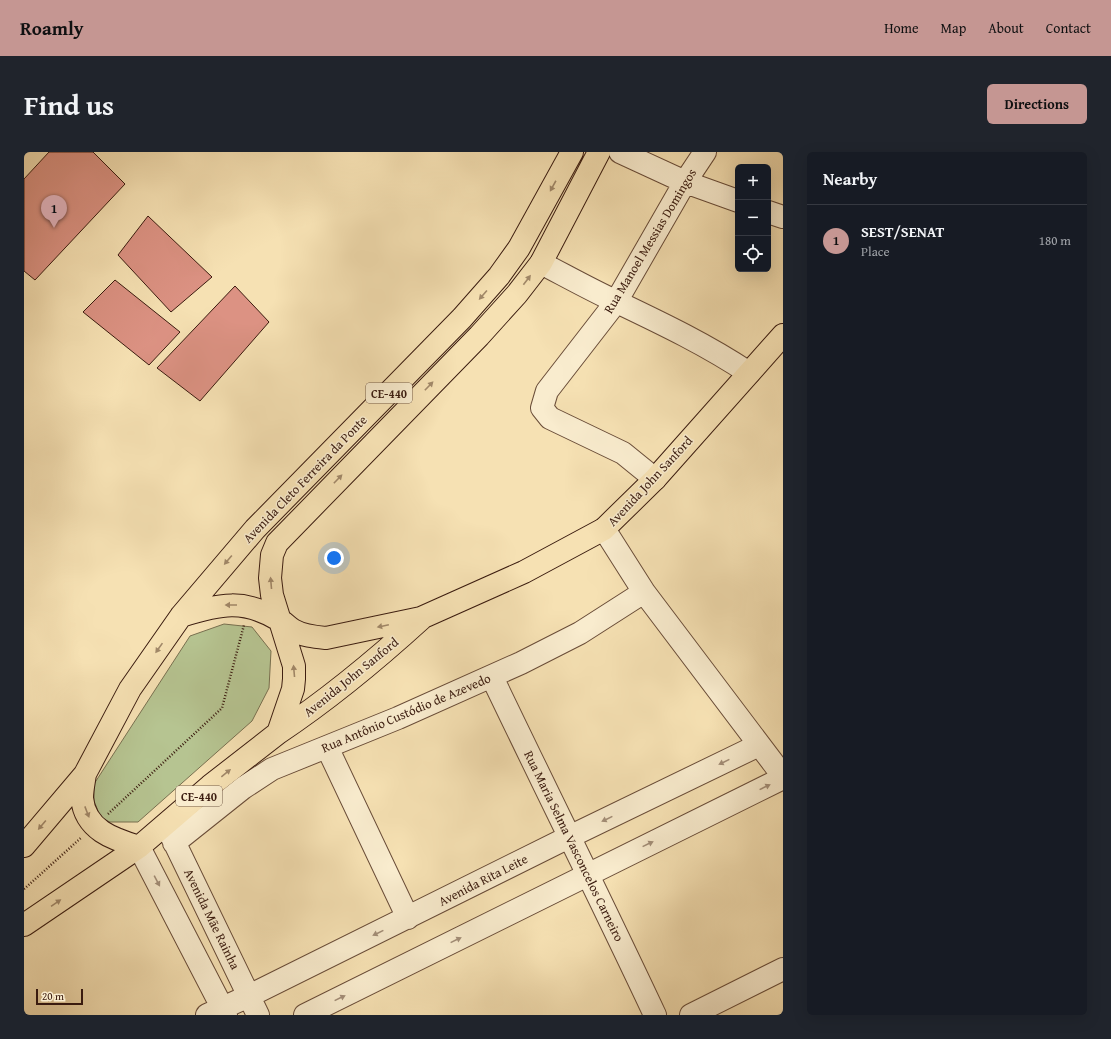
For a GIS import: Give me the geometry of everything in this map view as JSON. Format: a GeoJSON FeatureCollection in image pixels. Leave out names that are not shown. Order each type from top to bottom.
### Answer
{"type":"FeatureCollection","features":[{"type":"Feature","properties":{"kind":"main road","name":"Avenida Cleto Ferreira da Ponte"},"geometry":{"type":"LineString","coordinates":[[181,616],[255,528],[462,318],[499,276],[519,248],[572,152]]}},
{"type":"Feature","properties":{"kind":"main road","name":"Avenida Cleto Ferreira da Ponte"},"geometry":{"type":"LineString","coordinates":[[281,621],[272,595],[270,578],[272,556],[278,543],[479,336],[517,294],[541,263],[599,152]]}},
{"type":"Feature","properties":{"kind":"main road","name":"Avenida John Sanford"},"geometry":{"type":"LineString","coordinates":[[181,616],[215,605],[243,605],[257,609],[281,621],[293,630],[311,636],[326,638],[421,618],[524,572],[604,529],[655,479],[783,335]]}},
{"type":"Feature","properties":{"kind":"main road","name":"CE-440"},"geometry":{"type":"LineString","coordinates":[[24,845],[85,774],[130,690],[181,616]]}},
{"type":"Feature","properties":{"kind":"main road","name":"Avenida John Sanford"},"geometry":{"type":"LineString","coordinates":[[278,733],[315,708],[383,653],[421,618]]}},
{"type":"Feature","properties":{"kind":"main road","name":"CE-440"},"geometry":{"type":"LineString","coordinates":[[24,925],[139,847],[166,823],[278,733],[293,689],[294,679],[294,666],[281,621]]}},
{"type":"Feature","properties":{"kind":"main road"},"geometry":{"type":"LineString","coordinates":[[85,774],[82,798],[86,813],[94,826],[112,838],[139,847]]}},
{"type":"Feature","properties":{"kind":"street"},"geometry":{"type":"LineString","coordinates":[[620,152],[685,182],[735,200]]}},
{"type":"Feature","properties":{"kind":"street","name":"Rua Manoel Messias Domingos"},"geometry":{"type":"LineString","coordinates":[[655,479],[623,453],[550,418],[542,408],[547,391],[616,302],[685,182],[705,152]]}},
{"type":"Feature","properties":{"kind":"street"},"geometry":{"type":"LineString","coordinates":[[771,213],[783,217]]}},
{"type":"Feature","properties":{"kind":"street"},"geometry":{"type":"LineString","coordinates":[[541,263],[616,302],[675,329],[726,357],[749,373]]}},
{"type":"Feature","properties":{"kind":"street"},"geometry":{"type":"LineString","coordinates":[[305,1015],[783,777],[644,592],[604,529]]}},
{"type":"Feature","properties":{"kind":"street","name":"Rua Antônio Custódio de Azevedo"},"geometry":{"type":"LineString","coordinates":[[174,843],[244,788],[272,769],[492,677],[580,633],[644,592]]}},
{"type":"Feature","properties":{"kind":"street","name":"Rua Maria Selma Vasconcelos Carneiro"},"geometry":{"type":"LineString","coordinates":[[492,677],[569,837],[589,874],[655,1015]]}},
{"type":"Feature","properties":{"kind":"street","name":"Avenida Rita Leite"},"geometry":{"type":"LineString","coordinates":[[219,1013],[254,1006],[408,918],[569,837],[759,745]]}},
{"type":"Feature","properties":{"kind":"street"},"geometry":{"type":"LineString","coordinates":[[327,747],[408,918]]}},
{"type":"Feature","properties":{"kind":"street","name":"Avenida Mãe Rainha"},"geometry":{"type":"LineString","coordinates":[[166,823],[174,843],[254,1006]]}},
{"type":"Feature","properties":{"kind":"street"},"geometry":{"type":"LineString","coordinates":[[139,847],[219,1013]]}},
{"type":"Feature","properties":{"kind":"street"},"geometry":{"type":"LineString","coordinates":[[690,1015],[783,969]]}},
{"type":"Feature","properties":{"kind":"green space"},"geometry":{"type":"Polygon","coordinates":[[[224,624],[252,627],[271,651],[269,688],[252,721],[138,822],[110,822],[101,818],[94,801],[94,784],[190,636],[224,624]]]}},
{"type":"Feature","properties":{"kind":"building"},"geometry":{"type":"Polygon","coordinates":[[[49,152],[93,152],[125,184],[35,280],[24,271],[24,179],[49,152]]]}},
{"type":"Feature","properties":{"kind":"building"},"geometry":{"type":"Polygon","coordinates":[[[148,216],[212,277],[171,312],[118,255],[148,216]]]}},
{"type":"Feature","properties":{"kind":"building"},"geometry":{"type":"Polygon","coordinates":[[[115,280],[180,332],[149,365],[83,312],[115,280]]]}},
{"type":"Feature","properties":{"kind":"building"},"geometry":{"type":"Polygon","coordinates":[[[235,286],[269,322],[200,401],[157,368],[235,286]]]}},
{"type":"Feature","properties":{"kind":"place","name":"SEST/SENAT"},"geometry":{"type":"Point","coordinates":[54,228]}}]}
